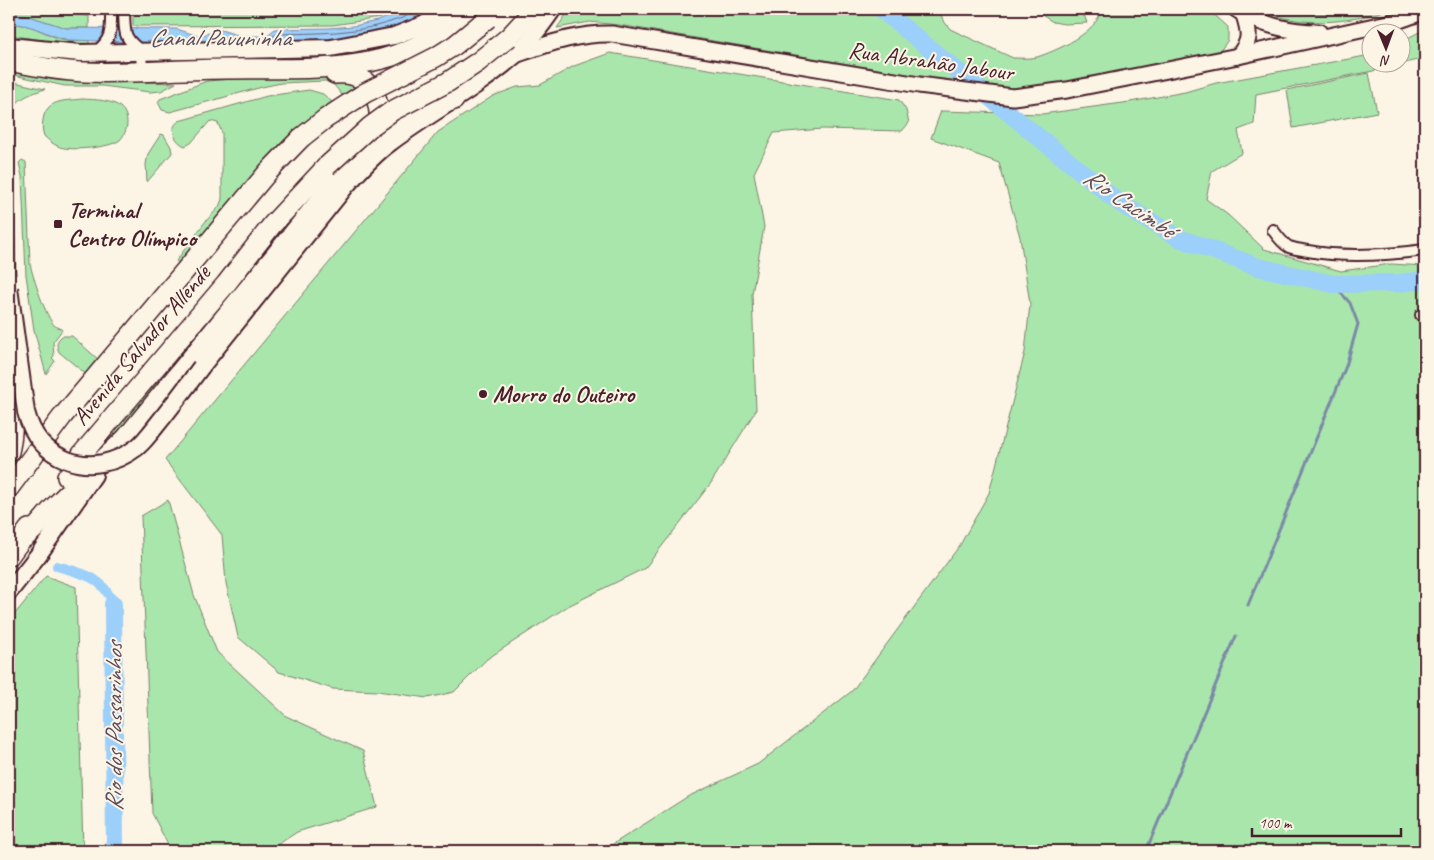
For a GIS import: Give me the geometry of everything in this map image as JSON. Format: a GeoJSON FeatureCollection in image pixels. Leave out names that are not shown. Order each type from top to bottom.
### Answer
{"type":"FeatureCollection","features":[{"type":"Feature","properties":{"kind":"highway"},"geometry":{"type":"LineString","coordinates":[[332,173],[370,126],[392,111],[448,82],[478,62],[509,37],[535,9]]}},
{"type":"Feature","properties":{"kind":"highway"},"geometry":{"type":"LineString","coordinates":[[9,61],[58,70],[82,72],[296,69],[356,65],[383,59],[417,47],[453,26],[486,12]]}},
{"type":"Feature","properties":{"kind":"highway","name":"Avenida Salvador Allende"},"geometry":{"type":"LineString","coordinates":[[9,488],[62,417],[268,172],[301,138],[325,119],[365,93],[455,45],[472,33],[486,12]]}},
{"type":"Feature","properties":{"kind":"highway"},"geometry":{"type":"LineString","coordinates":[[296,69],[315,74],[343,73],[355,76],[365,81],[375,97],[378,127],[332,173]]}},
{"type":"Feature","properties":{"kind":"highway"},"geometry":{"type":"LineString","coordinates":[[332,173],[391,130],[422,111],[454,100]]}},
{"type":"Feature","properties":{"kind":"highway","name":"Avenida Salvador Allende"},"geometry":{"type":"LineString","coordinates":[[21,540],[34,532],[54,507],[90,470],[126,438],[332,173]]}},
{"type":"Feature","properties":{"kind":"highway","name":"Avenida Salvador Allende"},"geometry":{"type":"LineString","coordinates":[[9,556],[88,447],[226,284],[272,224],[332,173]]}},
{"type":"Feature","properties":{"kind":"highway"},"geometry":{"type":"LineString","coordinates":[[9,377],[13,412],[13,432],[9,452]]}},
{"type":"Feature","properties":{"kind":"main road"},"geometry":{"type":"LineString","coordinates":[[9,46],[56,52],[101,47],[331,48],[371,42],[394,36],[423,25],[448,9]]}},
{"type":"Feature","properties":{"kind":"main road"},"geometry":{"type":"LineString","coordinates":[[9,288],[26,412],[29,425],[35,436],[61,457],[73,462],[92,465],[111,462],[138,448],[357,174],[390,142],[454,100],[515,55],[553,9]]}},
{"type":"Feature","properties":{"kind":"main road","name":"Avenida Salvador Allende"},"geometry":{"type":"LineString","coordinates":[[9,592],[40,554],[108,455]]}},
{"type":"Feature","properties":{"kind":"street"},"geometry":{"type":"LineString","coordinates":[[101,47],[111,33],[111,12]]}},
{"type":"Feature","properties":{"kind":"street"},"geometry":{"type":"LineString","coordinates":[[124,12],[125,34],[135,47],[142,71]]}},
{"type":"Feature","properties":{"kind":"street","name":"Rua Abrahão Jabour"},"geometry":{"type":"LineString","coordinates":[[1240,12],[1281,28],[1307,32],[1340,33]]}},
{"type":"Feature","properties":{"kind":"street"},"geometry":{"type":"LineString","coordinates":[[1238,56],[1248,41],[1249,30],[1240,12]]}},
{"type":"Feature","properties":{"kind":"street","name":"Rua Abrahão Jabour"},"geometry":{"type":"LineString","coordinates":[[515,55],[572,37],[592,33],[612,34],[975,93],[1013,97],[1068,90],[1238,56],[1397,21],[1425,12]]}},
{"type":"Feature","properties":{"kind":"street"},"geometry":{"type":"LineString","coordinates":[[1273,230],[1280,240],[1290,248],[1321,253],[1354,254],[1425,250]]}},
{"type":"Feature","properties":{"kind":"shaded area"},"geometry":{"type":"Polygon","coordinates":[[[1258,9],[1390,9],[1339,21],[1313,22],[1277,17],[1258,9]]]}},
{"type":"Feature","properties":{"kind":"green space"},"geometry":{"type":"Polygon","coordinates":[[[9,9],[56,9],[69,14],[89,16],[89,28],[66,28],[26,15],[9,14],[9,9]]]}},
{"type":"Feature","properties":{"kind":"green space"},"geometry":{"type":"Polygon","coordinates":[[[133,9],[401,9],[380,18],[333,25],[133,26],[133,9]]]}},
{"type":"Feature","properties":{"kind":"green space"},"geometry":{"type":"Polygon","coordinates":[[[570,9],[939,9],[943,20],[950,29],[1013,58],[1034,58],[1065,45],[1085,33],[1093,25],[1101,9],[1208,9],[1228,27],[1228,40],[1220,51],[1050,86],[1020,89],[984,87],[619,25],[590,22],[557,28],[570,9]]]}},
{"type":"Feature","properties":{"kind":"green space"},"geometry":{"type":"Polygon","coordinates":[[[1032,9],[1076,9],[1083,12],[1087,23],[1064,24],[1053,22],[1032,9]]]}},
{"type":"Feature","properties":{"kind":"green space"},"geometry":{"type":"Polygon","coordinates":[[[1258,9],[1285,9],[1332,14],[1363,9],[1390,9],[1357,18],[1324,22],[1290,19],[1258,9]]]}},
{"type":"Feature","properties":{"kind":"green space"},"geometry":{"type":"Polygon","coordinates":[[[9,24],[31,27],[61,39],[89,40],[89,45],[9,35],[9,24]]]}},
{"type":"Feature","properties":{"kind":"green space"},"geometry":{"type":"Polygon","coordinates":[[[440,29],[357,59],[147,65],[144,59],[353,53],[375,50],[440,29]]]}},
{"type":"Feature","properties":{"kind":"green space"},"geometry":{"type":"Polygon","coordinates":[[[1425,29],[1425,58],[1412,61],[1412,36],[1425,29]]]}},
{"type":"Feature","properties":{"kind":"green space"},"geometry":{"type":"Polygon","coordinates":[[[610,53],[899,100],[906,110],[909,123],[902,131],[822,129],[774,133],[754,173],[764,227],[752,294],[756,410],[711,483],[645,568],[568,606],[487,659],[454,692],[427,698],[377,691],[333,689],[279,672],[238,637],[226,583],[222,535],[165,460],[438,132],[493,96],[517,87],[540,85],[574,66],[610,53]]]}},
{"type":"Feature","properties":{"kind":"green space"},"geometry":{"type":"Polygon","coordinates":[[[1362,57],[1362,72],[1368,72],[1256,94],[1254,124],[1238,130],[1242,153],[1212,171],[1206,199],[1228,215],[1264,249],[1341,271],[1391,264],[1425,266],[1425,851],[602,851],[687,797],[758,764],[852,691],[960,545],[989,493],[1025,352],[1030,304],[1020,237],[999,163],[931,138],[941,111],[1042,114],[1130,102],[1185,92],[1216,83],[1362,57]]]}},
{"type":"Feature","properties":{"kind":"green space"},"geometry":{"type":"Polygon","coordinates":[[[9,68],[101,81],[176,83],[161,91],[150,92],[102,86],[65,86],[9,74],[9,68]]]}},
{"type":"Feature","properties":{"kind":"green space"},"geometry":{"type":"Polygon","coordinates":[[[1369,73],[1377,112],[1293,128],[1287,90],[1369,73]]]}},
{"type":"Feature","properties":{"kind":"green space"},"geometry":{"type":"Polygon","coordinates":[[[334,77],[358,85],[342,95],[334,85],[325,81],[281,83],[170,112],[162,110],[158,102],[160,99],[207,81],[334,77]]]}},
{"type":"Feature","properties":{"kind":"green space"},"geometry":{"type":"Polygon","coordinates":[[[9,81],[45,89],[22,98],[9,117],[9,81]]]}},
{"type":"Feature","properties":{"kind":"green space"},"geometry":{"type":"Polygon","coordinates":[[[309,90],[323,94],[332,102],[290,137],[185,268],[176,261],[205,222],[219,207],[222,199],[222,133],[218,123],[210,121],[191,143],[185,146],[174,135],[173,131],[176,124],[179,121],[267,96],[309,90]]]}},
{"type":"Feature","properties":{"kind":"green space"},"geometry":{"type":"Polygon","coordinates":[[[82,99],[111,102],[122,109],[126,115],[127,125],[120,140],[100,147],[73,149],[58,146],[44,136],[43,122],[48,108],[57,102],[82,99]]]}},
{"type":"Feature","properties":{"kind":"green space"},"geometry":{"type":"Polygon","coordinates":[[[161,134],[164,135],[171,147],[172,153],[147,182],[146,164],[148,154],[161,134]]]}},
{"type":"Feature","properties":{"kind":"green space"},"geometry":{"type":"Polygon","coordinates":[[[9,158],[13,191],[16,275],[9,225],[9,158]]]}},
{"type":"Feature","properties":{"kind":"green space"},"geometry":{"type":"Polygon","coordinates":[[[22,160],[26,162],[30,264],[51,322],[62,330],[53,342],[54,356],[52,358],[55,361],[46,374],[34,330],[26,275],[22,176],[19,163],[22,160]]]}},
{"type":"Feature","properties":{"kind":"green space"},"geometry":{"type":"Polygon","coordinates":[[[325,181],[327,182],[89,467],[84,467],[325,181]]]}},
{"type":"Feature","properties":{"kind":"green space"},"geometry":{"type":"Polygon","coordinates":[[[62,336],[72,336],[100,361],[88,376],[59,352],[57,343],[62,336]]]}},
{"type":"Feature","properties":{"kind":"green space"},"geometry":{"type":"Polygon","coordinates":[[[168,500],[194,595],[217,652],[286,716],[363,751],[377,807],[297,832],[268,851],[173,851],[170,849],[152,813],[141,516],[168,500]]]}},
{"type":"Feature","properties":{"kind":"green space"},"geometry":{"type":"Polygon","coordinates":[[[46,576],[76,587],[83,851],[9,851],[9,621],[46,576]]]}},
{"type":"Feature","properties":{"kind":"water","name":"Canal Pavuninha"},"geometry":{"type":"Polygon","coordinates":[[[410,9],[446,9],[387,37],[251,46],[69,40],[26,26],[9,24],[9,14],[26,15],[66,28],[177,29],[198,36],[221,30],[241,36],[266,36],[275,29],[353,26],[377,21],[410,9]]]}},
{"type":"Feature","properties":{"kind":"waterway","name":"Rio Cacimbé"},"geometry":{"type":"LineString","coordinates":[[881,9],[1121,204],[1179,238],[1258,267],[1333,284],[1399,283],[1425,280]]}},
{"type":"Feature","properties":{"kind":"waterway"},"geometry":{"type":"LineString","coordinates":[[1248,605],[1346,366],[1358,324],[1350,303],[1333,284]]}},
{"type":"Feature","properties":{"kind":"waterway"},"geometry":{"type":"LineString","coordinates":[[57,566],[83,574],[98,582],[109,595],[113,604]]}},
{"type":"Feature","properties":{"kind":"waterway","name":"Rio dos Passarinhos"},"geometry":{"type":"LineString","coordinates":[[113,604],[115,851]]}},
{"type":"Feature","properties":{"kind":"waterway"},"geometry":{"type":"LineString","coordinates":[[1146,851],[1236,636]]}},
{"type":"Feature","properties":{"kind":"place","name":"Terminal Centro Olímpico"},"geometry":{"type":"Point","coordinates":[58,224]}},
{"type":"Feature","properties":{"kind":"place","name":"Morro do Outeiro"},"geometry":{"type":"Point","coordinates":[483,394]}}]}
